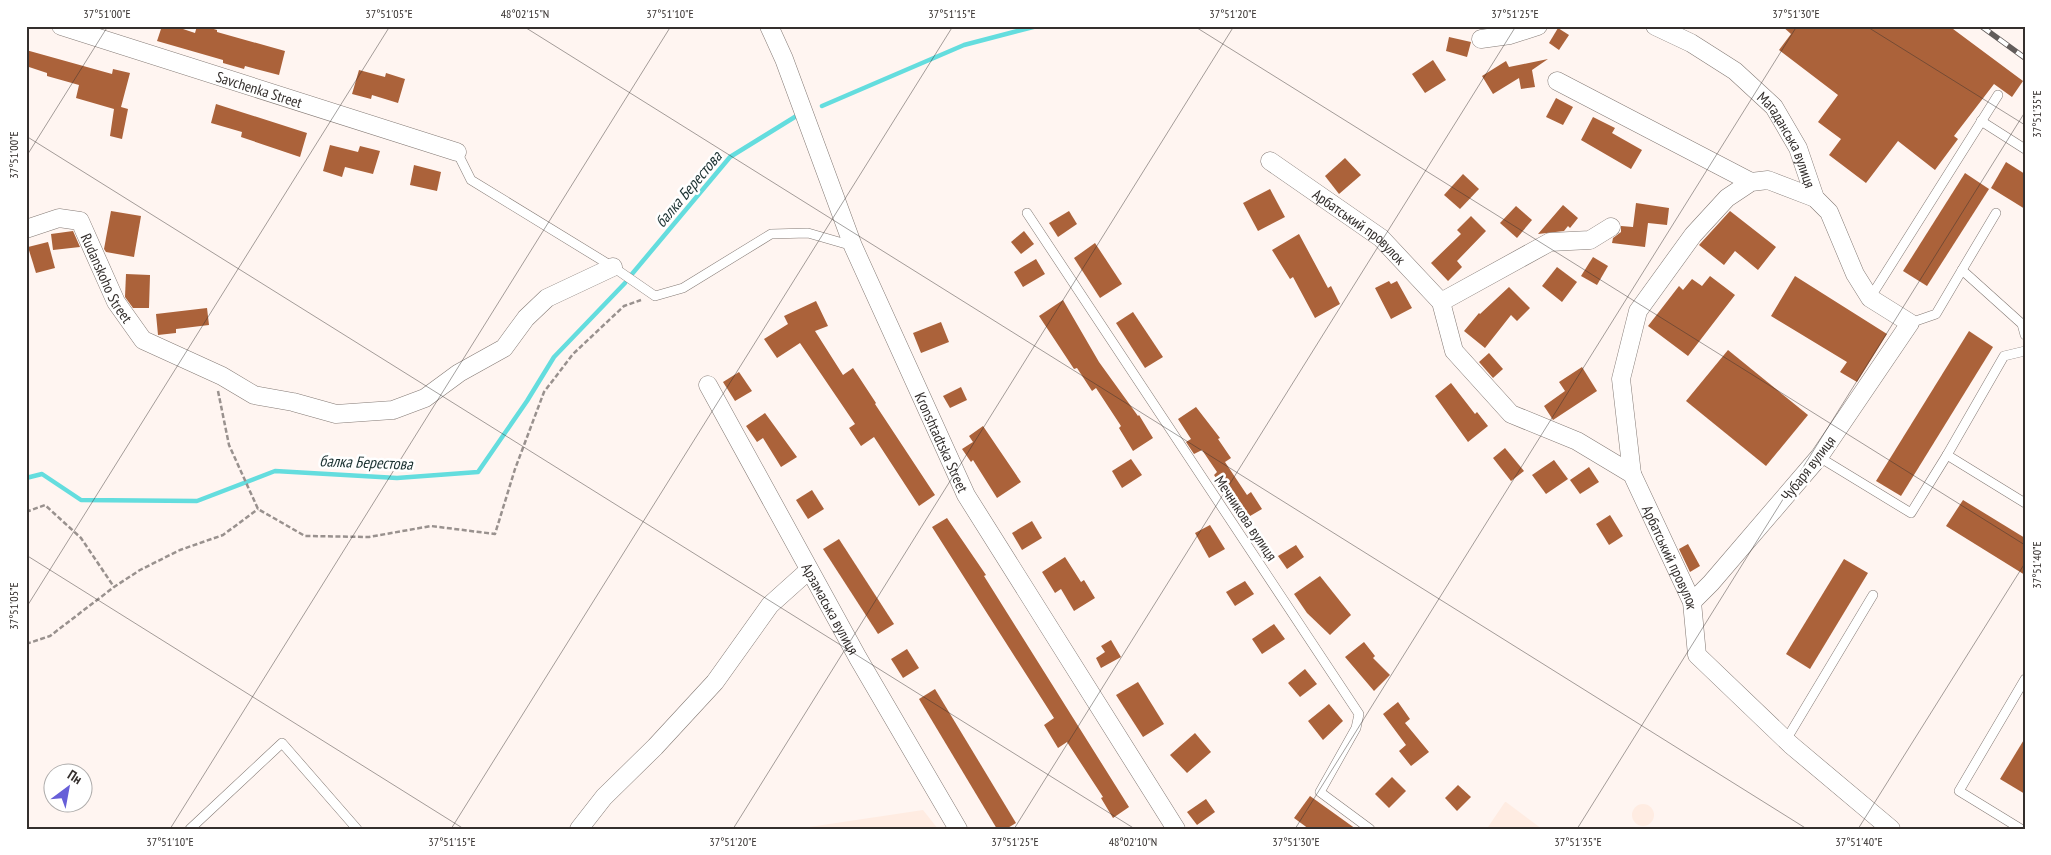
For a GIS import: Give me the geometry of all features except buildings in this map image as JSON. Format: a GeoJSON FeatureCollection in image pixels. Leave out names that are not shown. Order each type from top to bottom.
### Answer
{"type":"FeatureCollection","features":[{"type":"Feature","properties":{"kind":"street","name":"Savchenka Street"},"geometry":{"type":"LineString","coordinates":[[62,26],[457,152]]}},
{"type":"Feature","properties":{"kind":"street","name":"Kronshtadtska Street"},"geometry":{"type":"LineString","coordinates":[[769,26],[784,59],[853,246],[966,494],[1176,829]]}},
{"type":"Feature","properties":{"kind":"street"},"geometry":{"type":"LineString","coordinates":[[1481,39],[1510,35],[1538,26]]}},
{"type":"Feature","properties":{"kind":"street","name":"Магаданська вулиця"},"geometry":{"type":"LineString","coordinates":[[1655,26],[1691,43],[1735,71],[1774,107],[1798,148],[1815,198],[1829,212],[1855,274],[1870,298]]}},
{"type":"Feature","properties":{"kind":"street"},"geometry":{"type":"LineString","coordinates":[[1557,81],[1750,182]]}},
{"type":"Feature","properties":{"kind":"street","name":"Арбатський провулок"},"geometry":{"type":"LineString","coordinates":[[1270,162],[1381,238],[1441,302],[1454,351],[1511,414],[1577,441],[1632,474],[1692,602],[1697,655],[1786,740],[1891,829]]}},
{"type":"Feature","properties":{"kind":"street"},"geometry":{"type":"LineString","coordinates":[[1632,474],[1621,378],[1638,311],[1693,235],[1727,198],[1750,182],[1768,180],[1815,198]]}},
{"type":"Feature","properties":{"kind":"street","name":"Rudanskoho Street"},"geometry":{"type":"LineString","coordinates":[[26,228],[59,218],[80,222],[116,302],[143,340],[214,373]]}},
{"type":"Feature","properties":{"kind":"street"},"geometry":{"type":"LineString","coordinates":[[1441,302],[1550,242],[1590,240],[1611,227]]}},
{"type":"Feature","properties":{"kind":"street"},"geometry":{"type":"LineString","coordinates":[[214,373],[254,395],[293,402],[336,414],[393,410],[425,398],[459,373],[504,348],[526,318],[547,298],[613,267]]}},
{"type":"Feature","properties":{"kind":"street"},"geometry":{"type":"LineString","coordinates":[[1870,298],[1910,323]]}},
{"type":"Feature","properties":{"kind":"street","name":"Чубаря вулиця"},"geometry":{"type":"LineString","coordinates":[[1692,602],[1711,584],[1819,457],[1910,323]]}},
{"type":"Feature","properties":{"kind":"street","name":"Арзамаська вулиця"},"geometry":{"type":"LineString","coordinates":[[708,385],[858,658],[958,829]]}},
{"type":"Feature","properties":{"kind":"street"},"geometry":{"type":"LineString","coordinates":[[579,829],[604,797],[715,682],[770,605],[809,570]]}},
{"type":"Feature","properties":{"kind":"lane"},"geometry":{"type":"LineString","coordinates":[[1870,298],[1998,95]]}},
{"type":"Feature","properties":{"kind":"lane"},"geometry":{"type":"LineString","coordinates":[[1982,121],[2025,149]]}},
{"type":"Feature","properties":{"kind":"lane"},"geometry":{"type":"LineString","coordinates":[[457,152],[471,180],[613,267],[655,296],[683,288],[771,234],[808,233],[853,246]]}},
{"type":"Feature","properties":{"kind":"lane","name":"Мечникова вулиця"},"geometry":{"type":"LineString","coordinates":[[1027,213],[1359,714],[1356,728],[1320,792],[1370,829]]}},
{"type":"Feature","properties":{"kind":"lane"},"geometry":{"type":"LineString","coordinates":[[1910,323],[1936,314],[1996,213]]}},
{"type":"Feature","properties":{"kind":"lane"},"geometry":{"type":"LineString","coordinates":[[1962,270],[2022,324],[2025,335]]}},
{"type":"Feature","properties":{"kind":"lane"},"geometry":{"type":"LineString","coordinates":[[1819,457],[1911,513],[2004,356],[2025,351]]}},
{"type":"Feature","properties":{"kind":"lane"},"geometry":{"type":"LineString","coordinates":[[1946,454],[2025,503]]}},
{"type":"Feature","properties":{"kind":"lane"},"geometry":{"type":"LineString","coordinates":[[1786,740],[1873,595]]}},
{"type":"Feature","properties":{"kind":"lane"},"geometry":{"type":"LineString","coordinates":[[2021,829],[1959,791],[2025,679]]}},
{"type":"Feature","properties":{"kind":"lane"},"geometry":{"type":"LineString","coordinates":[[190,829],[282,743],[357,829]]}},
{"type":"Feature","properties":{"kind":"path"},"geometry":{"type":"LineString","coordinates":[[214,373],[229,445],[258,509],[305,536],[369,537],[431,526],[495,534],[515,469],[544,392],[573,354],[624,306],[655,296]]}},
{"type":"Feature","properties":{"kind":"path"},"geometry":{"type":"LineString","coordinates":[[26,512],[45,505],[81,538],[114,587]]}},
{"type":"Feature","properties":{"kind":"path"},"geometry":{"type":"LineString","coordinates":[[26,644],[50,636],[114,587],[180,550],[223,535],[258,509]]}},
{"type":"Feature","properties":{"kind":"shaded area"},"geometry":{"type":"Polygon","coordinates":[[[1506,802],[1542,829],[1488,827],[1506,802]]]}},
{"type":"Feature","properties":{"kind":"shaded area"},"geometry":{"type":"Polygon","coordinates":[[[1643,804],[1651,807],[1654,815],[1651,823],[1643,826],[1635,823],[1632,815],[1635,807],[1643,804]]]}},
{"type":"Feature","properties":{"kind":"shaded area"},"geometry":{"type":"Polygon","coordinates":[[[923,810],[938,829],[796,829],[923,810]]]}},
{"type":"Feature","properties":{"kind":"waterway","name":"балка Берестова"},"geometry":{"type":"LineString","coordinates":[[822,106],[964,45],[1037,26]]}},
{"type":"Feature","properties":{"kind":"waterway","name":"балка Берестова"},"geometry":{"type":"LineString","coordinates":[[632,274],[730,157],[798,115]]}},
{"type":"Feature","properties":{"kind":"waterway","name":"балка Берестова"},"geometry":{"type":"LineString","coordinates":[[26,478],[42,474],[81,500],[197,501],[275,471],[397,478],[478,472],[527,401],[554,357],[625,283]]}},
{"type":"Feature","properties":{"kind":"railway"},"geometry":{"type":"LineString","coordinates":[[1981,26],[2025,58]]}}]}
